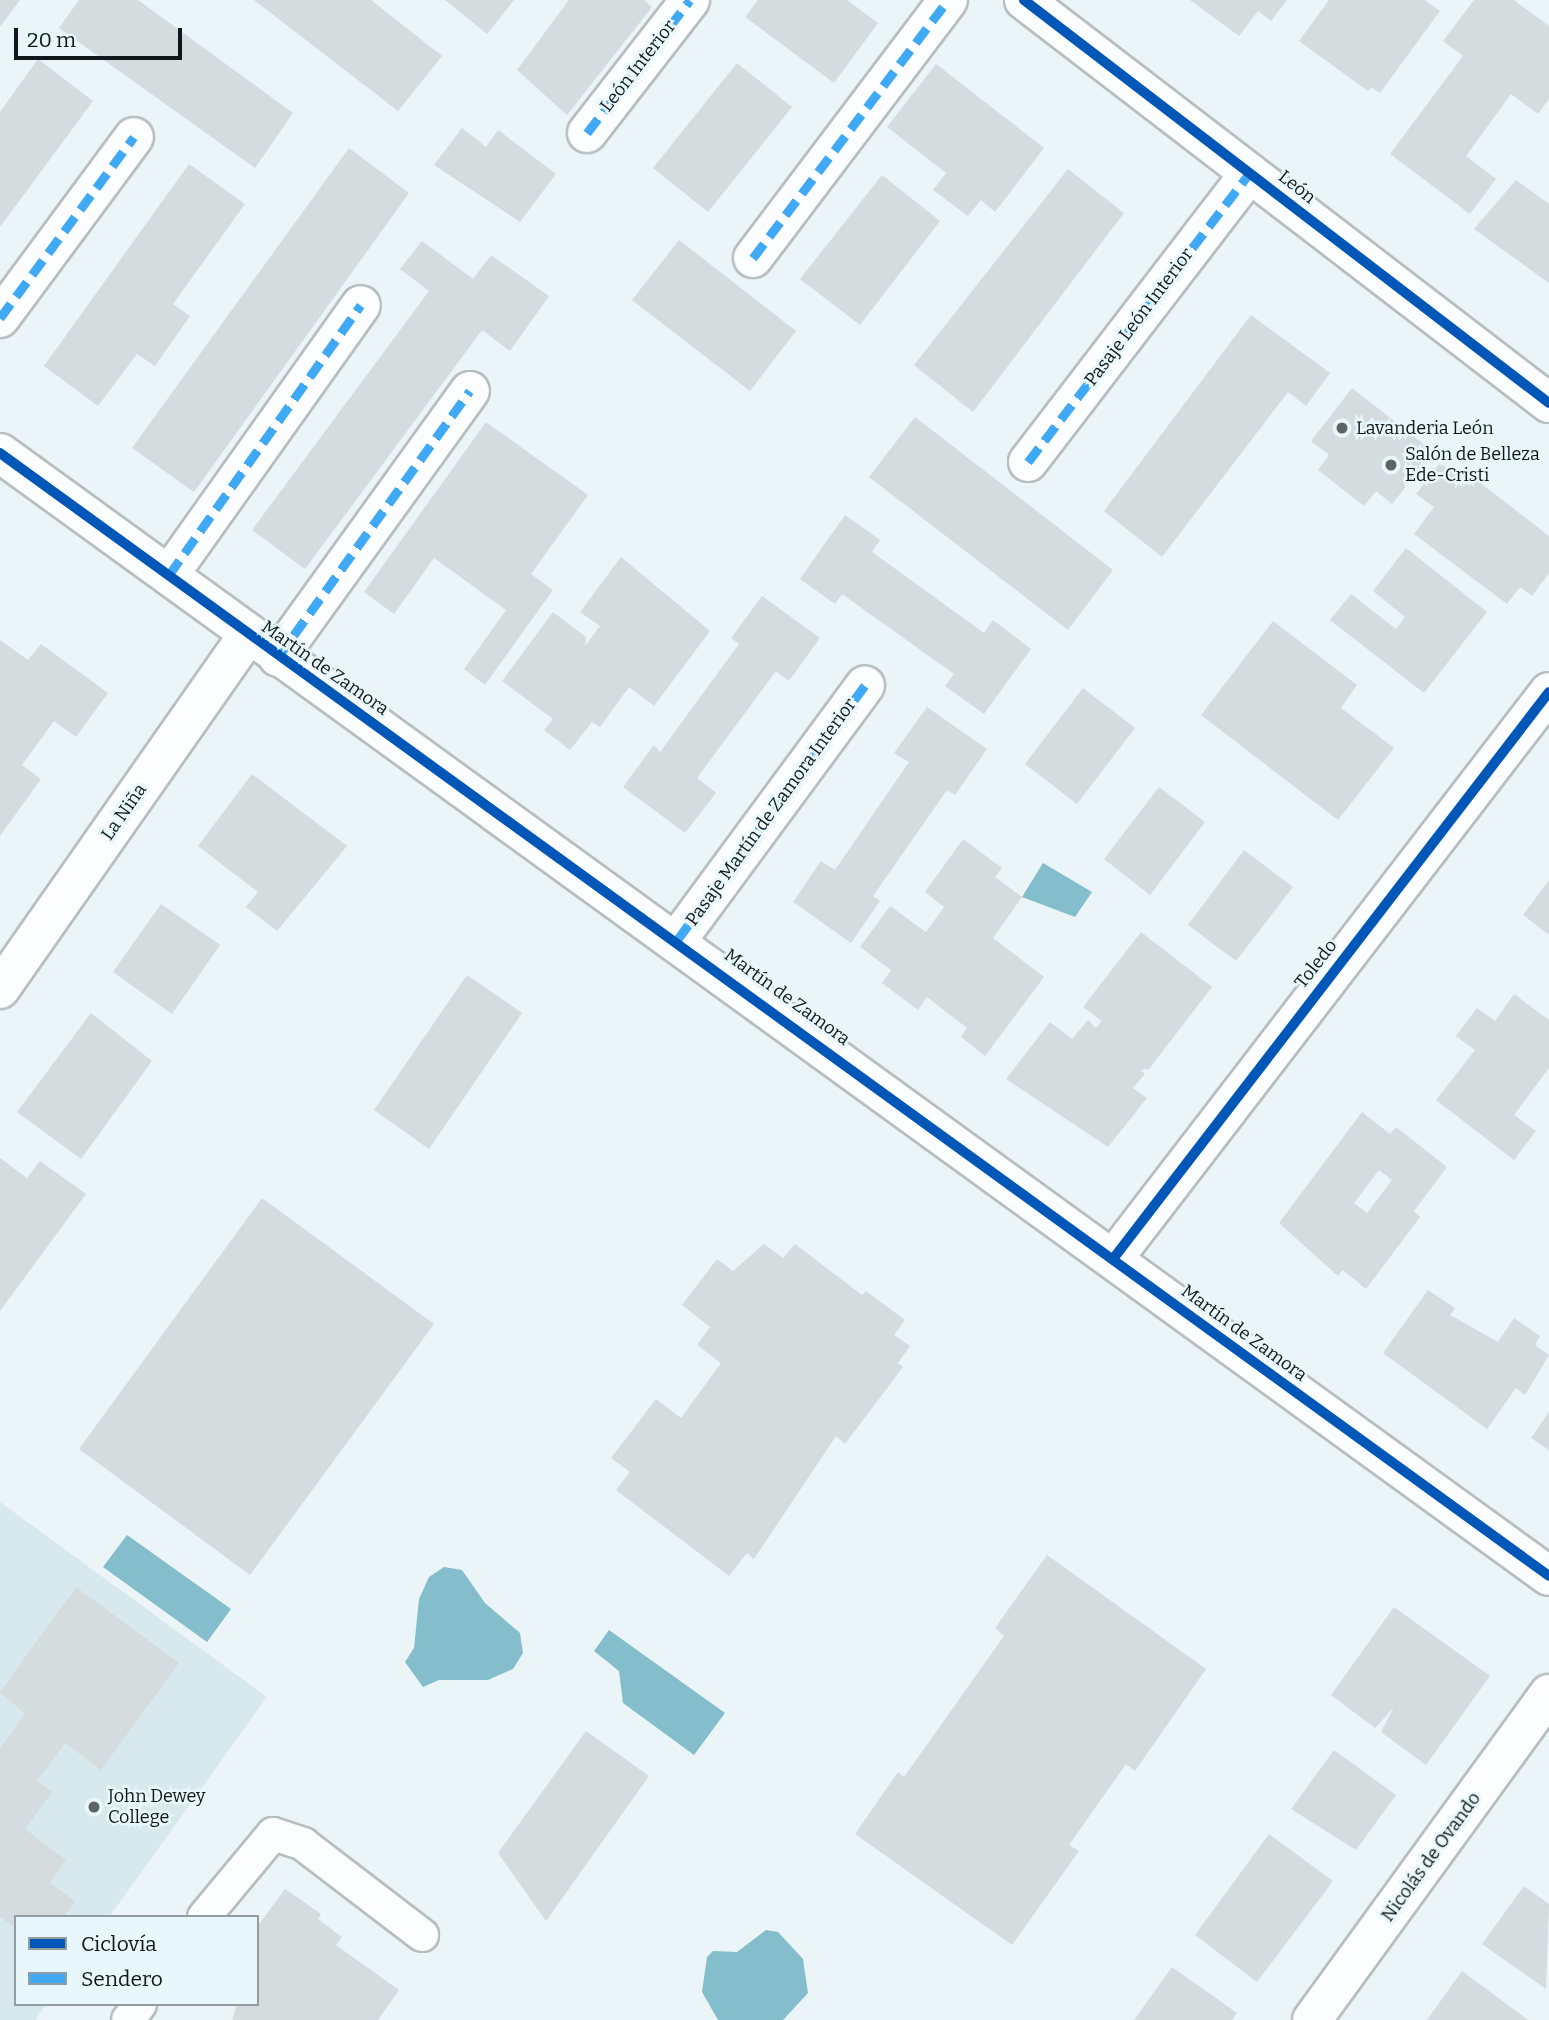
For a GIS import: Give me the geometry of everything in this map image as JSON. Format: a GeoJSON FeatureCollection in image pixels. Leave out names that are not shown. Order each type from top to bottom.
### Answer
{"type":"FeatureCollection","features":[{"type":"Feature","properties":{"kind":"street","name":"León Interior"},"geometry":{"type":"LineString","coordinates":[[587,133],[690,0]]}},
{"type":"Feature","properties":{"kind":"street"},"geometry":{"type":"LineString","coordinates":[[752,257],[948,0]]}},
{"type":"Feature","properties":{"kind":"street","name":"León"},"geometry":{"type":"LineString","coordinates":[[1024,0],[1549,403]]}},
{"type":"Feature","properties":{"kind":"street"},"geometry":{"type":"LineString","coordinates":[[0,318],[134,137]]}},
{"type":"Feature","properties":{"kind":"street","name":"Pasaje León Interior"},"geometry":{"type":"LineString","coordinates":[[1028,462],[1250,173]]}},
{"type":"Feature","properties":{"kind":"street"},"geometry":{"type":"LineString","coordinates":[[169,575],[361,305]]}},
{"type":"Feature","properties":{"kind":"street","name":"Martín de Zamora"},"geometry":{"type":"LineString","coordinates":[[263,646],[470,391]]}},
{"type":"Feature","properties":{"kind":"street","name":"Martín de Zamora"},"geometry":{"type":"LineString","coordinates":[[0,453],[263,646],[678,939],[1549,1576]]}},
{"type":"Feature","properties":{"kind":"street","name":"La Niña"},"geometry":{"type":"LineString","coordinates":[[0,989],[263,646]]}},
{"type":"Feature","properties":{"kind":"street","name":"Pasaje Martín de Zamora Interior"},"geometry":{"type":"LineString","coordinates":[[678,939],[865,685]]}},
{"type":"Feature","properties":{"kind":"street","name":"Toledo"},"geometry":{"type":"LineString","coordinates":[[1113,1259],[1549,692]]}},
{"type":"Feature","properties":{"kind":"street","name":"Nicolás de Ovando"},"geometry":{"type":"LineString","coordinates":[[1312,2020],[1549,1694]]}},
{"type":"Feature","properties":{"kind":"lane"},"geometry":{"type":"LineString","coordinates":[[206,1915],[273,1834],[303,1844],[422,1935]]}},
{"type":"Feature","properties":{"kind":"shaded area","name":"John Dewey College"},"geometry":{"type":"Polygon","coordinates":[[[0,1502],[267,1697],[110,1915],[14,1915],[14,2006],[46,2006],[35,2020],[0,2020],[0,1502]]]}},
{"type":"Feature","properties":{"kind":"water"},"geometry":{"type":"Polygon","coordinates":[[[1043,863],[1092,892],[1075,917],[1022,897],[1043,863]]]}},
{"type":"Feature","properties":{"kind":"water"},"geometry":{"type":"Polygon","coordinates":[[[127,1535],[231,1609],[207,1642],[103,1567],[127,1535]]]}},
{"type":"Feature","properties":{"kind":"water"},"geometry":{"type":"Polygon","coordinates":[[[444,1567],[462,1570],[485,1603],[520,1633],[523,1653],[513,1669],[488,1680],[439,1680],[423,1687],[405,1662],[414,1648],[419,1599],[429,1577],[444,1567]]]}},
{"type":"Feature","properties":{"kind":"water"},"geometry":{"type":"Polygon","coordinates":[[[609,1630],[725,1713],[694,1755],[623,1703],[619,1671],[594,1651],[609,1630]]]}},
{"type":"Feature","properties":{"kind":"water"},"geometry":{"type":"Polygon","coordinates":[[[766,1930],[778,1932],[803,1959],[808,1993],[783,2020],[718,2020],[702,1992],[707,1957],[713,1951],[737,1952],[766,1930]]]}},
{"type":"Feature","properties":{"kind":"building"},"geometry":{"type":"Polygon","coordinates":[[[0,0],[20,0],[0,27],[0,0]]]}},
{"type":"Feature","properties":{"kind":"building"},"geometry":{"type":"Polygon","coordinates":[[[79,0],[138,0],[293,113],[255,168],[59,28],[79,0]]]}},
{"type":"Feature","properties":{"kind":"building"},"geometry":{"type":"Polygon","coordinates":[[[254,0],[371,0],[442,56],[398,111],[254,0]]]}},
{"type":"Feature","properties":{"kind":"building"},"geometry":{"type":"Polygon","coordinates":[[[445,0],[514,0],[487,34],[445,0]]]}},
{"type":"Feature","properties":{"kind":"building"},"geometry":{"type":"Polygon","coordinates":[[[569,0],[644,0],[652,7],[567,115],[517,70],[569,0]]]}},
{"type":"Feature","properties":{"kind":"building"},"geometry":{"type":"Polygon","coordinates":[[[758,0],[847,0],[878,23],[834,83],[745,17],[758,0]]]}},
{"type":"Feature","properties":{"kind":"building"},"geometry":{"type":"Polygon","coordinates":[[[1190,0],[1287,0],[1271,21],[1258,11],[1239,36],[1190,0]]]}},
{"type":"Feature","properties":{"kind":"building"},"geometry":{"type":"Polygon","coordinates":[[[1329,0],[1425,0],[1440,11],[1380,93],[1371,87],[1368,91],[1299,41],[1329,0]]]}},
{"type":"Feature","properties":{"kind":"building"},"geometry":{"type":"Polygon","coordinates":[[[1474,0],[1514,0],[1549,26],[1549,99],[1538,114],[1511,94],[1466,156],[1496,179],[1470,214],[1390,154],[1463,56],[1443,41],[1474,0]]]}},
{"type":"Feature","properties":{"kind":"building"},"geometry":{"type":"Polygon","coordinates":[[[38,59],[93,101],[0,227],[0,112],[38,59]]]}},
{"type":"Feature","properties":{"kind":"building"},"geometry":{"type":"Polygon","coordinates":[[[737,63],[792,107],[708,212],[653,168],[737,63]]]}},
{"type":"Feature","properties":{"kind":"building"},"geometry":{"type":"Polygon","coordinates":[[[936,64],[1044,148],[995,212],[981,200],[968,216],[933,190],[946,173],[887,127],[936,64]]]}},
{"type":"Feature","properties":{"kind":"building"},"geometry":{"type":"Polygon","coordinates":[[[462,128],[486,147],[498,130],[556,174],[520,222],[434,165],[462,128]]]}},
{"type":"Feature","properties":{"kind":"building"},"geometry":{"type":"Polygon","coordinates":[[[349,148],[409,193],[194,492],[132,448],[349,148]]]}},
{"type":"Feature","properties":{"kind":"building"},"geometry":{"type":"Polygon","coordinates":[[[189,164],[245,204],[173,304],[190,316],[155,366],[137,354],[98,406],[44,366],[189,164]]]}},
{"type":"Feature","properties":{"kind":"building"},"geometry":{"type":"Polygon","coordinates":[[[1068,169],[1124,213],[973,412],[914,365],[1068,169]]]}},
{"type":"Feature","properties":{"kind":"building"},"geometry":{"type":"Polygon","coordinates":[[[882,175],[940,221],[860,325],[800,279],[882,175]]]}},
{"type":"Feature","properties":{"kind":"building"},"geometry":{"type":"Polygon","coordinates":[[[1516,180],[1549,204],[1549,283],[1474,229],[1516,180]]]}},
{"type":"Feature","properties":{"kind":"building"},"geometry":{"type":"Polygon","coordinates":[[[679,240],[796,331],[750,391],[632,300],[679,240]]]}},
{"type":"Feature","properties":{"kind":"building"},"geometry":{"type":"Polygon","coordinates":[[[422,241],[473,279],[491,255],[549,296],[510,351],[482,330],[305,569],[252,530],[429,291],[400,269],[422,241]]]}},
{"type":"Feature","properties":{"kind":"building"},"geometry":{"type":"Polygon","coordinates":[[[1251,315],[1330,373],[1306,406],[1288,392],[1162,557],[1104,511],[1251,315]]]}},
{"type":"Feature","properties":{"kind":"building"},"geometry":{"type":"Polygon","coordinates":[[[1352,388],[1434,452],[1392,504],[1376,491],[1364,506],[1318,470],[1329,455],[1311,441],[1352,388]]]}},
{"type":"Feature","properties":{"kind":"building"},"geometry":{"type":"Polygon","coordinates":[[[915,417],[1113,570],[1068,630],[869,477],[915,417]]]}},
{"type":"Feature","properties":{"kind":"building"},"geometry":{"type":"Polygon","coordinates":[[[486,422],[588,495],[531,574],[553,590],[485,685],[464,669],[506,610],[434,558],[394,614],[364,592],[486,422]]]}},
{"type":"Feature","properties":{"kind":"building"},"geometry":{"type":"Polygon","coordinates":[[[1440,463],[1460,478],[1465,471],[1549,536],[1549,573],[1532,596],[1520,587],[1507,604],[1414,534],[1434,507],[1416,494],[1440,463]]]}},
{"type":"Feature","properties":{"kind":"building"},"geometry":{"type":"Polygon","coordinates":[[[845,515],[880,540],[872,552],[984,633],[993,620],[1031,649],[984,714],[945,686],[954,674],[842,594],[835,604],[800,579],[845,515]]]}},
{"type":"Feature","properties":{"kind":"building"},"geometry":{"type":"Polygon","coordinates":[[[1406,548],[1487,612],[1424,693],[1330,620],[1351,594],[1396,629],[1405,617],[1373,591],[1406,548]]]}},
{"type":"Feature","properties":{"kind":"building"},"geometry":{"type":"Polygon","coordinates":[[[621,557],[710,631],[654,706],[629,687],[600,727],[592,722],[570,750],[544,730],[553,719],[502,681],[553,612],[586,637],[585,646],[600,626],[580,612],[621,557]]]}},
{"type":"Feature","properties":{"kind":"building"},"geometry":{"type":"Polygon","coordinates":[[[762,596],[820,638],[789,681],[776,671],[697,778],[716,793],[685,833],[623,787],[654,745],[660,752],[739,644],[731,638],[762,596]]]}},
{"type":"Feature","properties":{"kind":"building"},"geometry":{"type":"Polygon","coordinates":[[[1273,621],[1357,685],[1341,708],[1394,748],[1338,820],[1201,715],[1273,621]]]}},
{"type":"Feature","properties":{"kind":"building"},"geometry":{"type":"Polygon","coordinates":[[[0,640],[28,660],[41,644],[108,693],[76,737],[54,721],[22,765],[41,779],[0,836],[0,640]]]}},
{"type":"Feature","properties":{"kind":"building"},"geometry":{"type":"Polygon","coordinates":[[[1083,688],[1135,728],[1077,804],[1025,764],[1083,688]]]}},
{"type":"Feature","properties":{"kind":"building"},"geometry":{"type":"Polygon","coordinates":[[[927,707],[987,749],[955,795],[947,790],[873,896],[880,901],[851,943],[793,902],[821,861],[835,870],[909,762],[894,753],[927,707]]]}},
{"type":"Feature","properties":{"kind":"building"},"geometry":{"type":"Polygon","coordinates":[[[252,774],[347,846],[277,931],[246,907],[258,892],[198,846],[252,774]]]}},
{"type":"Feature","properties":{"kind":"building"},"geometry":{"type":"Polygon","coordinates":[[[1159,787],[1205,822],[1150,895],[1104,859],[1159,787]]]}},
{"type":"Feature","properties":{"kind":"building"},"geometry":{"type":"Polygon","coordinates":[[[963,839],[1002,868],[995,877],[1022,897],[993,938],[1044,977],[985,1056],[961,1037],[967,1028],[927,997],[918,1010],[882,983],[891,970],[860,947],[890,906],[926,932],[944,907],[925,892],[963,839]]]}},
{"type":"Feature","properties":{"kind":"building"},"geometry":{"type":"Polygon","coordinates":[[[1244,850],[1293,887],[1236,961],[1188,925],[1244,850]]]}},
{"type":"Feature","properties":{"kind":"building"},"geometry":{"type":"Polygon","coordinates":[[[1549,880],[1549,935],[1523,915],[1549,880]]]}},
{"type":"Feature","properties":{"kind":"building"},"geometry":{"type":"Polygon","coordinates":[[[161,904],[220,945],[172,1014],[113,972],[161,904]]]}},
{"type":"Feature","properties":{"kind":"building"},"geometry":{"type":"Polygon","coordinates":[[[1141,932],[1212,987],[1149,1069],[1140,1070],[1145,1074],[1133,1088],[1147,1098],[1108,1147],[1006,1079],[1050,1022],[1072,1039],[1088,1020],[1096,1028],[1102,1021],[1083,1007],[1141,932]]]}},
{"type":"Feature","properties":{"kind":"building"},"geometry":{"type":"Polygon","coordinates":[[[467,975],[522,1013],[429,1149],[374,1110],[467,975]]]}},
{"type":"Feature","properties":{"kind":"building"},"geometry":{"type":"Polygon","coordinates":[[[1514,994],[1549,1020],[1549,1068],[1514,1115],[1536,1131],[1514,1160],[1436,1100],[1475,1050],[1456,1036],[1477,1008],[1495,1021],[1514,994]]]}},
{"type":"Feature","properties":{"kind":"building"},"geometry":{"type":"Polygon","coordinates":[[[91,1013],[152,1061],[81,1159],[17,1112],[91,1013]]]}},
{"type":"Feature","properties":{"kind":"building"},"geometry":{"type":"Polygon","coordinates":[[[1362,1112],[1390,1134],[1396,1127],[1447,1167],[1414,1211],[1420,1217],[1366,1289],[1343,1270],[1338,1276],[1279,1223],[1362,1112]],[[1379,1170],[1354,1203],[1367,1213],[1392,1180],[1379,1170]]]}},
{"type":"Feature","properties":{"kind":"building"},"geometry":{"type":"Polygon","coordinates":[[[0,1158],[27,1178],[40,1161],[86,1194],[0,1311],[0,1158]]]}},
{"type":"Feature","properties":{"kind":"building"},"geometry":{"type":"Polygon","coordinates":[[[262,1198],[434,1324],[250,1575],[79,1449],[262,1198]]]}},
{"type":"Feature","properties":{"kind":"building"},"geometry":{"type":"Polygon","coordinates":[[[764,1244],[783,1258],[795,1244],[862,1295],[866,1291],[905,1320],[894,1335],[910,1346],[898,1363],[903,1367],[845,1444],[836,1436],[754,1559],[747,1553],[729,1576],[616,1490],[630,1472],[611,1458],[656,1399],[681,1418],[721,1363],[697,1345],[710,1327],[682,1305],[717,1259],[733,1271],[764,1244]]]}},
{"type":"Feature","properties":{"kind":"building"},"geometry":{"type":"Polygon","coordinates":[[[1428,1290],[1455,1308],[1450,1315],[1498,1342],[1514,1318],[1540,1336],[1535,1345],[1549,1355],[1525,1395],[1516,1388],[1487,1429],[1383,1353],[1428,1290]]]}},
{"type":"Feature","properties":{"kind":"building"},"geometry":{"type":"Polygon","coordinates":[[[1549,1412],[1549,1450],[1531,1438],[1549,1412]]]}},
{"type":"Feature","properties":{"kind":"building"},"geometry":{"type":"Polygon","coordinates":[[[1047,1555],[1206,1669],[1135,1771],[1126,1764],[1069,1845],[1079,1851],[1012,1945],[855,1834],[898,1772],[904,1777],[1004,1636],[995,1628],[1047,1555]]]}},
{"type":"Feature","properties":{"kind":"building"},"geometry":{"type":"Polygon","coordinates":[[[76,1587],[179,1663],[101,1770],[65,1743],[37,1781],[52,1792],[25,1829],[66,1860],[50,1883],[75,1901],[65,1915],[14,1915],[14,1927],[0,1917],[0,1748],[25,1714],[0,1692],[76,1587]]]}},
{"type":"Feature","properties":{"kind":"building"},"geometry":{"type":"Polygon","coordinates":[[[1394,1607],[1490,1676],[1426,1765],[1381,1732],[1394,1707],[1375,1728],[1331,1695],[1394,1607]]]}},
{"type":"Feature","properties":{"kind":"building"},"geometry":{"type":"Polygon","coordinates":[[[586,1731],[649,1776],[546,1921],[498,1853],[586,1731]]]}},
{"type":"Feature","properties":{"kind":"building"},"geometry":{"type":"Polygon","coordinates":[[[1334,1750],[1396,1795],[1356,1850],[1291,1809],[1334,1750]]]}},
{"type":"Feature","properties":{"kind":"building"},"geometry":{"type":"Polygon","coordinates":[[[1269,1834],[1333,1881],[1257,1982],[1195,1935],[1269,1834]]]}},
{"type":"Feature","properties":{"kind":"building"},"geometry":{"type":"Polygon","coordinates":[[[1524,1886],[1549,1904],[1546,1989],[1482,1944],[1524,1886]]]}},
{"type":"Feature","properties":{"kind":"building"},"geometry":{"type":"Polygon","coordinates":[[[285,1889],[321,1914],[318,1919],[342,1937],[336,1945],[399,1990],[378,2020],[232,2020],[236,2006],[259,2006],[259,1924],[285,1889]]]}},
{"type":"Feature","properties":{"kind":"building"},"geometry":{"type":"Polygon","coordinates":[[[1172,1967],[1237,2013],[1232,2020],[1134,2020],[1172,1967]]]}},
{"type":"Feature","properties":{"kind":"building"},"geometry":{"type":"Polygon","coordinates":[[[1462,1971],[1528,2020],[1427,2020],[1462,1971]]]}},
{"type":"Feature","properties":{"kind":"marked path"},"geometry":{"type":"LineString","coordinates":[[587,133],[690,0]]}},
{"type":"Feature","properties":{"kind":"marked path"},"geometry":{"type":"LineString","coordinates":[[753,258],[948,0]]}},
{"type":"Feature","properties":{"kind":"marked path"},"geometry":{"type":"LineString","coordinates":[[0,318],[134,137]]}},
{"type":"Feature","properties":{"kind":"marked path"},"geometry":{"type":"LineString","coordinates":[[1028,462],[1250,173]]}},
{"type":"Feature","properties":{"kind":"marked path"},"geometry":{"type":"LineString","coordinates":[[169,575],[361,305]]}},
{"type":"Feature","properties":{"kind":"marked path"},"geometry":{"type":"LineString","coordinates":[[278,657],[470,391]]}},
{"type":"Feature","properties":{"kind":"marked path"},"geometry":{"type":"LineString","coordinates":[[678,939],[865,685]]}},
{"type":"Feature","properties":{"kind":"cycle path"},"geometry":{"type":"LineString","coordinates":[[1024,0],[1549,403]]}},
{"type":"Feature","properties":{"kind":"cycle path"},"geometry":{"type":"LineString","coordinates":[[0,453],[1549,1576]]}},
{"type":"Feature","properties":{"kind":"cycle path"},"geometry":{"type":"LineString","coordinates":[[1113,1259],[1549,692]]}},
{"type":"Feature","properties":{"kind":"place","name":"Lavanderia León"},"geometry":{"type":"Point","coordinates":[1342,428]}},
{"type":"Feature","properties":{"kind":"place","name":"Salón de Belleza Ede-Cristi"},"geometry":{"type":"Point","coordinates":[1391,465]}},
{"type":"Feature","properties":{"kind":"place","name":"John Dewey College"},"geometry":{"type":"Point","coordinates":[94,1807]}}]}
